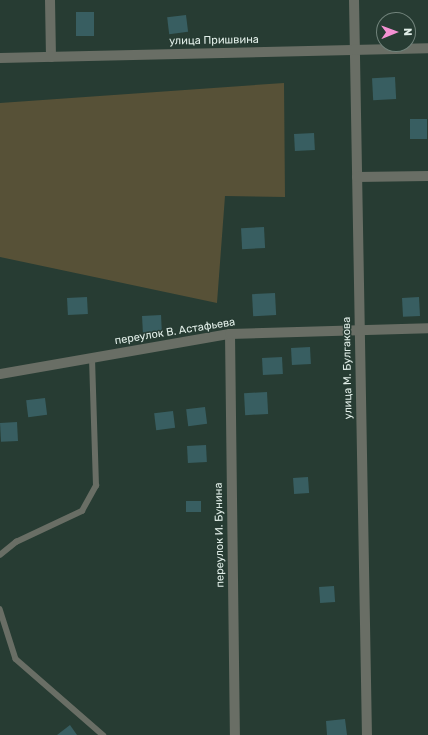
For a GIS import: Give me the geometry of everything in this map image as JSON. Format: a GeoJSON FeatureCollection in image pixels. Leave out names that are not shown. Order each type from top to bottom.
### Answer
{"type":"FeatureCollection","features":[{"type":"Feature","properties":{"kind":"street"},"geometry":{"type":"LineString","coordinates":[[50,0],[51,57]]}},
{"type":"Feature","properties":{"kind":"street","name":"улица М. Булгакова"},"geometry":{"type":"LineString","coordinates":[[354,0],[367,735]]}},
{"type":"Feature","properties":{"kind":"street","name":"улица Пришвина"},"geometry":{"type":"LineString","coordinates":[[0,58],[428,48]]}},
{"type":"Feature","properties":{"kind":"street"},"geometry":{"type":"LineString","coordinates":[[357,177],[428,176]]}},
{"type":"Feature","properties":{"kind":"street","name":"переулок В. Астафьева"},"geometry":{"type":"LineString","coordinates":[[0,374],[230,334],[428,328]]}},
{"type":"Feature","properties":{"kind":"street","name":"переулок И. Бунина"},"geometry":{"type":"LineString","coordinates":[[230,334],[235,735]]}},
{"type":"Feature","properties":{"kind":"lane"},"geometry":{"type":"LineString","coordinates":[[0,555],[16,542],[82,510],[96,486],[92,358]]}},
{"type":"Feature","properties":{"kind":"lane"},"geometry":{"type":"LineString","coordinates":[[0,610],[16,659],[103,735]]}},
{"type":"Feature","properties":{"kind":"shaded area"},"geometry":{"type":"Polygon","coordinates":[[[284,83],[285,197],[225,196],[217,303],[0,257],[0,103],[284,83]]]}},
{"type":"Feature","properties":{"kind":"building"},"geometry":{"type":"Polygon","coordinates":[[[76,12],[94,12],[94,36],[76,36],[76,12]]]}},
{"type":"Feature","properties":{"kind":"building"},"geometry":{"type":"Polygon","coordinates":[[[186,15],[188,32],[169,34],[167,17],[186,15]]]}},
{"type":"Feature","properties":{"kind":"building"},"geometry":{"type":"Polygon","coordinates":[[[395,77],[396,99],[373,100],[372,78],[395,77]]]}},
{"type":"Feature","properties":{"kind":"building"},"geometry":{"type":"Polygon","coordinates":[[[410,119],[427,119],[427,139],[410,139],[410,119]]]}},
{"type":"Feature","properties":{"kind":"building"},"geometry":{"type":"Polygon","coordinates":[[[314,133],[315,150],[295,151],[294,134],[314,133]]]}},
{"type":"Feature","properties":{"kind":"building"},"geometry":{"type":"Polygon","coordinates":[[[264,227],[265,248],[242,249],[241,228],[264,227]]]}},
{"type":"Feature","properties":{"kind":"building"},"geometry":{"type":"Polygon","coordinates":[[[275,293],[276,315],[253,316],[252,294],[275,293]]]}},
{"type":"Feature","properties":{"kind":"building"},"geometry":{"type":"Polygon","coordinates":[[[87,297],[88,314],[68,315],[67,298],[87,297]]]}},
{"type":"Feature","properties":{"kind":"building"},"geometry":{"type":"Polygon","coordinates":[[[419,297],[420,316],[403,317],[402,298],[419,297]]]}},
{"type":"Feature","properties":{"kind":"building"},"geometry":{"type":"Polygon","coordinates":[[[161,315],[162,332],[143,333],[142,316],[161,315]]]}},
{"type":"Feature","properties":{"kind":"building"},"geometry":{"type":"Polygon","coordinates":[[[310,347],[311,364],[292,365],[291,348],[310,347]]]}},
{"type":"Feature","properties":{"kind":"building"},"geometry":{"type":"Polygon","coordinates":[[[282,357],[283,374],[263,375],[262,358],[282,357]]]}},
{"type":"Feature","properties":{"kind":"building"},"geometry":{"type":"Polygon","coordinates":[[[267,392],[268,414],[245,415],[244,393],[267,392]]]}},
{"type":"Feature","properties":{"kind":"building"},"geometry":{"type":"Polygon","coordinates":[[[45,398],[47,415],[28,417],[26,400],[45,398]]]}},
{"type":"Feature","properties":{"kind":"building"},"geometry":{"type":"Polygon","coordinates":[[[205,407],[207,424],[188,426],[186,409],[205,407]]]}},
{"type":"Feature","properties":{"kind":"building"},"geometry":{"type":"Polygon","coordinates":[[[173,411],[175,428],[156,430],[154,413],[173,411]]]}},
{"type":"Feature","properties":{"kind":"building"},"geometry":{"type":"Polygon","coordinates":[[[17,422],[18,441],[1,442],[0,423],[17,422]]]}},
{"type":"Feature","properties":{"kind":"building"},"geometry":{"type":"Polygon","coordinates":[[[206,445],[207,462],[188,463],[187,446],[206,445]]]}},
{"type":"Feature","properties":{"kind":"building"},"geometry":{"type":"Polygon","coordinates":[[[308,477],[309,493],[294,494],[293,478],[308,477]]]}},
{"type":"Feature","properties":{"kind":"building"},"geometry":{"type":"Polygon","coordinates":[[[186,501],[201,501],[201,512],[186,512],[186,501]]]}},
{"type":"Feature","properties":{"kind":"building"},"geometry":{"type":"Polygon","coordinates":[[[334,586],[335,602],[320,603],[319,587],[334,586]]]}},
{"type":"Feature","properties":{"kind":"building"},"geometry":{"type":"Polygon","coordinates":[[[345,719],[347,735],[327,735],[326,721],[345,719]]]}},
{"type":"Feature","properties":{"kind":"building"},"geometry":{"type":"Polygon","coordinates":[[[70,725],[77,735],[57,735],[70,725]]]}}]}
